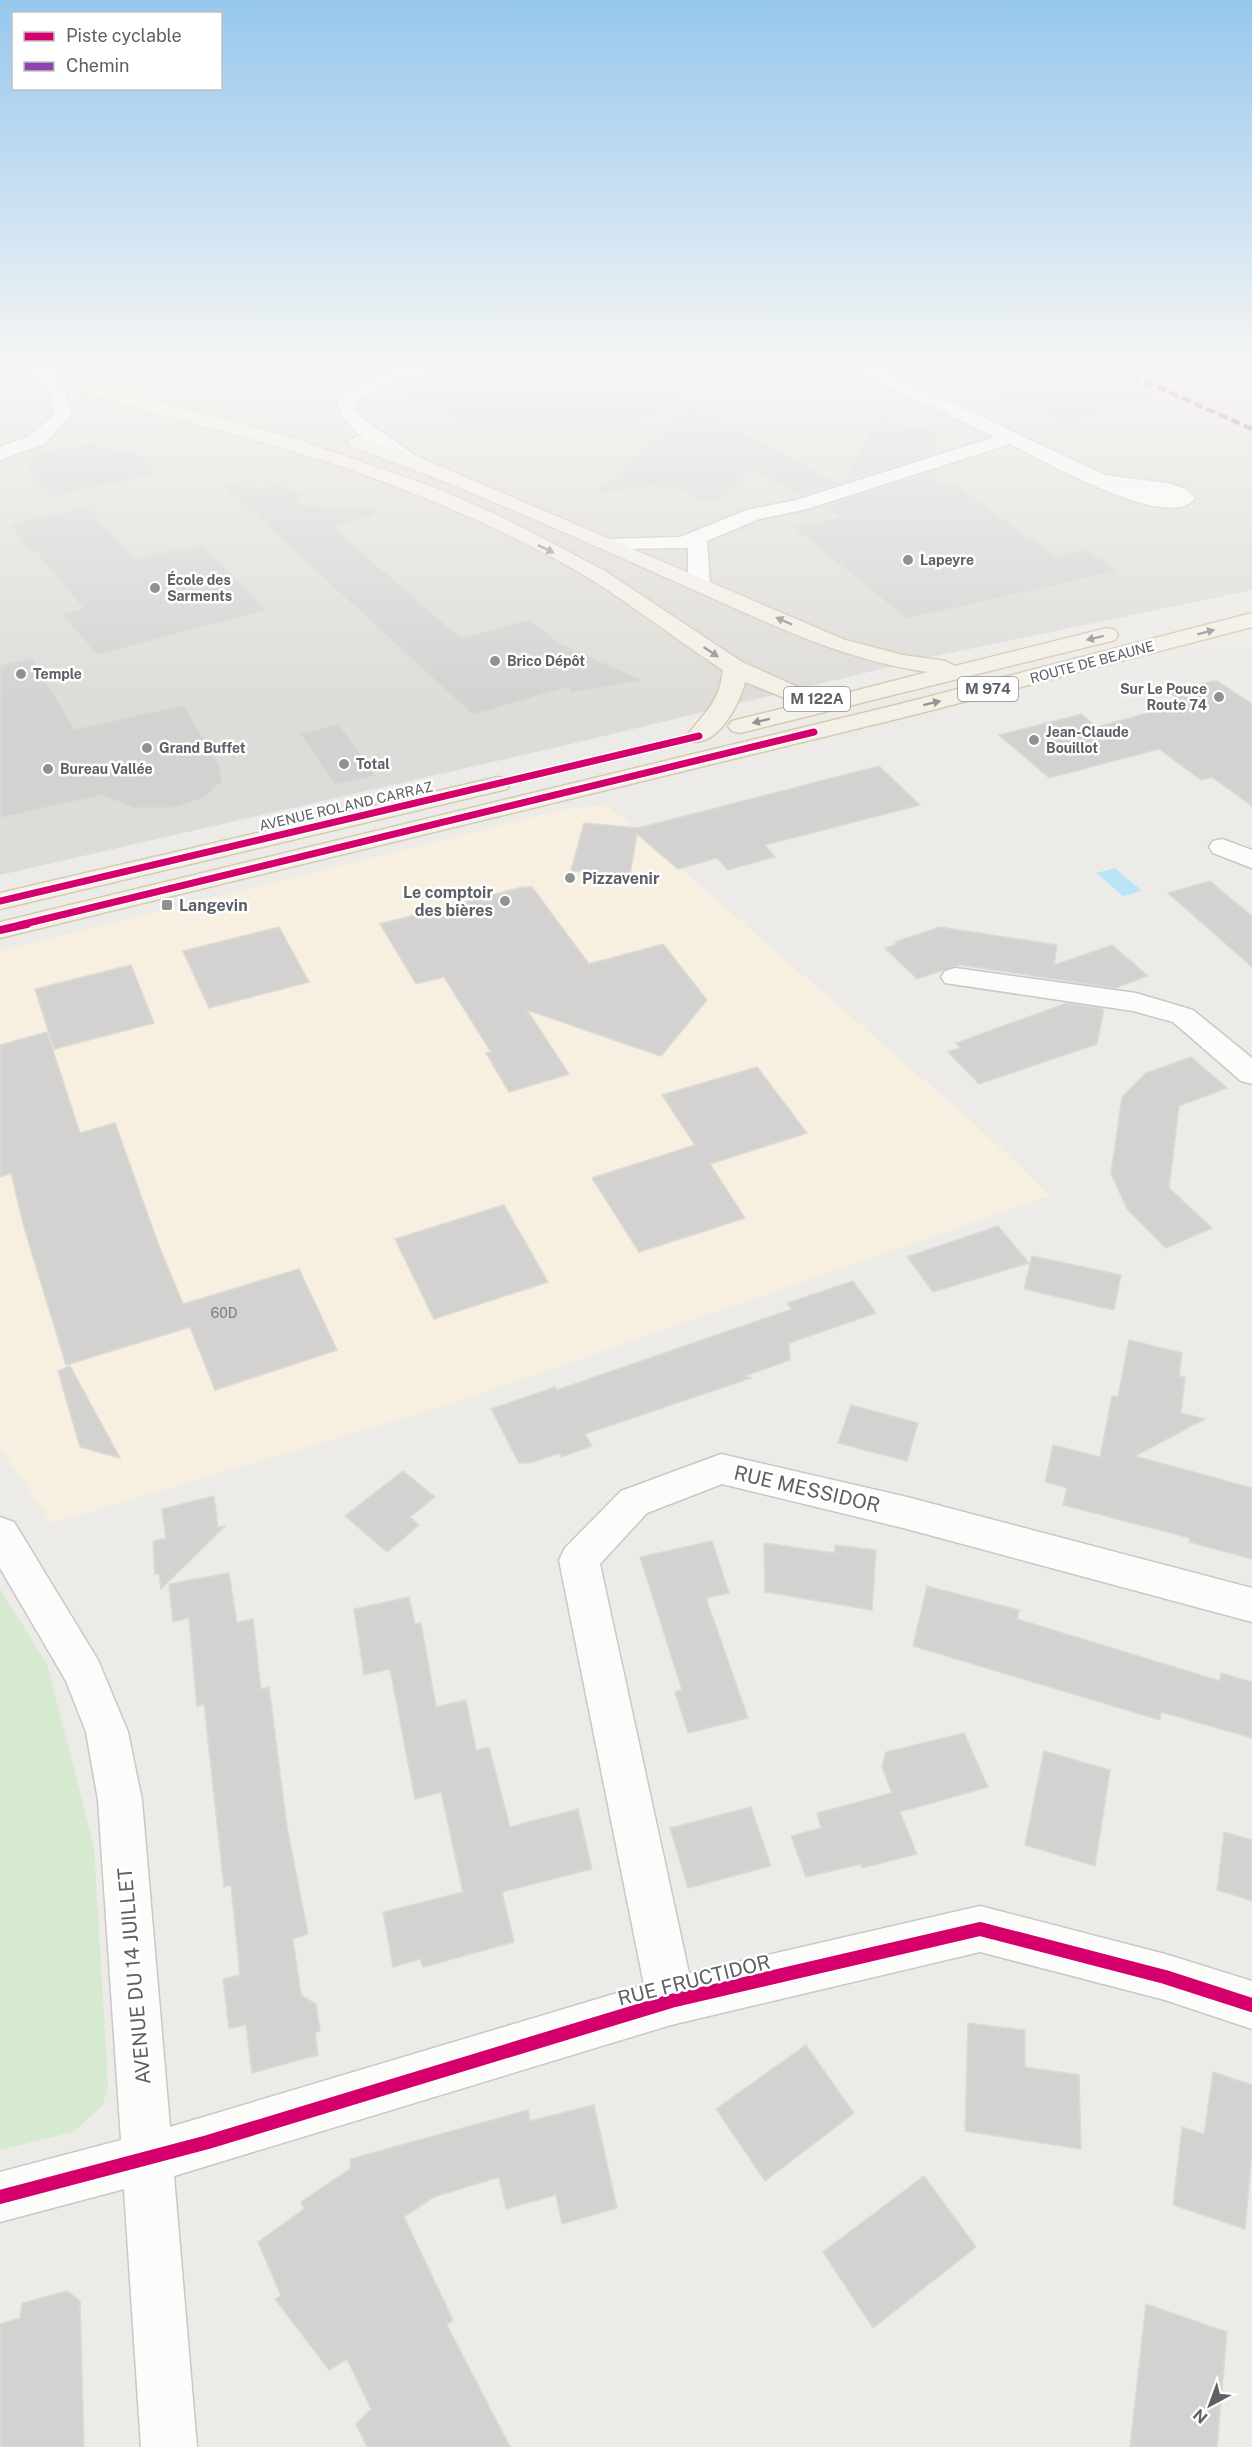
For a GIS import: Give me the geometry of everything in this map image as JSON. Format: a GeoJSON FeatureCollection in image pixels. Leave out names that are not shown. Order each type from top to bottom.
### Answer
{"type":"FeatureCollection","features":[{"type":"Feature","properties":{"kind":"main road","name":"M 122A"},"geometry":{"type":"LineString","coordinates":[[390,479],[423,492],[597,575],[735,668],[779,690],[838,702],[905,710]]}},
{"type":"Feature","properties":{"kind":"main road"},"geometry":{"type":"LineString","coordinates":[[454,479],[699,583],[837,645],[902,662],[965,670]]}},
{"type":"Feature","properties":{"kind":"main road","name":"ROUTE DE BEAUNE"},"geometry":{"type":"LineString","coordinates":[[699,736],[1252,600]]}},
{"type":"Feature","properties":{"kind":"main road","name":"ROUTE DE BEAUNE"},"geometry":{"type":"LineString","coordinates":[[0,930],[905,710],[1252,620]]}},
{"type":"Feature","properties":{"kind":"main road","name":"M 122A"},"geometry":{"type":"LineString","coordinates":[[814,732],[838,702],[849,682],[849,666],[837,645]]}},
{"type":"Feature","properties":{"kind":"main road"},"geometry":{"type":"LineString","coordinates":[[699,736],[729,702],[734,687],[735,668]]}},
{"type":"Feature","properties":{"kind":"main road","name":"AVENUE ROLAND CARRAZ"},"geometry":{"type":"LineString","coordinates":[[0,901],[699,736]]}},
{"type":"Feature","properties":{"kind":"street"},"geometry":{"type":"LineString","coordinates":[[610,545],[664,546],[696,539],[754,514],[800,505],[881,479]]}},
{"type":"Feature","properties":{"kind":"street"},"geometry":{"type":"LineString","coordinates":[[696,539],[699,547],[696,567],[699,583]]}},
{"type":"Feature","properties":{"kind":"street"},"geometry":{"type":"LineString","coordinates":[[1222,848],[1252,860]]}},
{"type":"Feature","properties":{"kind":"street"},"geometry":{"type":"LineString","coordinates":[[955,977],[1136,1002],[1184,1016],[1252,1074]]}},
{"type":"Feature","properties":{"kind":"street","name":"RUE MESSIDOR"},"geometry":{"type":"LineString","coordinates":[[671,2001],[579,1560],[634,1502],[721,1468],[906,1513],[1252,1605]]}},
{"type":"Feature","properties":{"kind":"street","name":"AVENUE DU 14 JUILLET"},"geometry":{"type":"LineString","coordinates":[[0,1533],[83,1673],[107,1732],[120,1800],[149,2159],[169,2447]]}},
{"type":"Feature","properties":{"kind":"street","name":"RUE FRUCTIDOR"},"geometry":{"type":"LineString","coordinates":[[0,2197],[149,2159],[671,2001],[980,1929],[1165,1977],[1252,2005]]}},
{"type":"Feature","properties":{"kind":"shaded area"},"geometry":{"type":"Polygon","coordinates":[[[0,479],[1252,479],[1252,590],[931,657],[575,743],[0,875],[0,479]]]}},
{"type":"Feature","properties":{"kind":"shaded area"},"geometry":{"type":"Polygon","coordinates":[[[607,805],[976,1125],[1050,1196],[445,1406],[52,1523],[0,1447],[0,951],[564,809],[607,805]]]}},
{"type":"Feature","properties":{"kind":"green space"},"geometry":{"type":"Polygon","coordinates":[[[0,1589],[47,1664],[94,1847],[108,2084],[103,2105],[73,2132],[0,2150],[0,1589]]]}},
{"type":"Feature","properties":{"kind":"water"},"geometry":{"type":"Polygon","coordinates":[[[1115,868],[1142,891],[1123,896],[1096,873],[1115,868]]]}},
{"type":"Feature","properties":{"kind":"building"},"geometry":{"type":"Polygon","coordinates":[[[36,479],[131,479],[53,497],[36,479]]]}},
{"type":"Feature","properties":{"kind":"building"},"geometry":{"type":"Polygon","coordinates":[[[611,479],[741,479],[722,500],[712,502],[693,498],[687,492],[653,486],[595,494],[611,479]]]}},
{"type":"Feature","properties":{"kind":"building"},"geometry":{"type":"Polygon","coordinates":[[[770,479],[831,479],[840,484],[801,496],[770,479]]]}},
{"type":"Feature","properties":{"kind":"building"},"geometry":{"type":"Polygon","coordinates":[[[907,479],[937,479],[937,487],[952,482],[1056,556],[1085,549],[1118,571],[907,619],[793,527],[841,517],[821,507],[907,479]]]}},
{"type":"Feature","properties":{"kind":"building"},"geometry":{"type":"Polygon","coordinates":[[[277,484],[302,495],[295,504],[374,510],[374,516],[333,527],[461,638],[530,619],[559,643],[643,680],[572,693],[568,687],[473,715],[222,485],[262,488],[277,484]]]}},
{"type":"Feature","properties":{"kind":"building"},"geometry":{"type":"Polygon","coordinates":[[[88,507],[135,559],[182,548],[184,551],[203,546],[267,610],[97,655],[61,614],[83,608],[35,551],[30,552],[9,524],[88,507]]]}},
{"type":"Feature","properties":{"kind":"building"},"geometry":{"type":"Polygon","coordinates":[[[32,658],[75,729],[184,705],[220,767],[222,781],[204,798],[173,808],[134,808],[102,795],[0,818],[0,665],[32,658]]]}},
{"type":"Feature","properties":{"kind":"building"},"geometry":{"type":"Polygon","coordinates":[[[1216,680],[1252,704],[1252,806],[1212,777],[1201,780],[1159,749],[1049,778],[999,735],[1081,714],[1097,727],[1184,703],[1169,692],[1216,680]]]}},
{"type":"Feature","properties":{"kind":"building","name":"Total"},"geometry":{"type":"Polygon","coordinates":[[[339,724],[375,776],[335,785],[300,733],[339,724]]]}},
{"type":"Feature","properties":{"kind":"building"},"geometry":{"type":"Polygon","coordinates":[[[879,766],[920,805],[765,845],[775,857],[728,870],[717,858],[678,869],[637,834],[630,875],[571,871],[584,823],[638,828],[879,766]]]}},
{"type":"Feature","properties":{"kind":"building"},"geometry":{"type":"Polygon","coordinates":[[[1210,881],[1252,916],[1252,967],[1168,893],[1210,881]]]}},
{"type":"Feature","properties":{"kind":"building"},"geometry":{"type":"Polygon","coordinates":[[[523,887],[532,887],[589,964],[663,944],[707,1000],[661,1056],[527,1010],[569,1074],[509,1092],[486,1053],[491,1052],[444,977],[416,984],[380,924],[523,887]]]}},
{"type":"Feature","properties":{"kind":"building"},"geometry":{"type":"Polygon","coordinates":[[[279,927],[309,982],[209,1008],[183,951],[279,927]]]}},
{"type":"Feature","properties":{"kind":"building"},"geometry":{"type":"Polygon","coordinates":[[[940,927],[1057,945],[1054,965],[1112,945],[1148,976],[1115,988],[960,965],[917,979],[885,948],[898,944],[895,942],[940,927]]]}},
{"type":"Feature","properties":{"kind":"building"},"geometry":{"type":"Polygon","coordinates":[[[131,965],[154,1023],[54,1049],[35,989],[131,965]]]}},
{"type":"Feature","properties":{"kind":"building"},"geometry":{"type":"Polygon","coordinates":[[[1067,1003],[1104,1009],[1097,1044],[979,1084],[948,1052],[960,1048],[956,1043],[1067,1003]]]}},
{"type":"Feature","properties":{"kind":"building"},"geometry":{"type":"Polygon","coordinates":[[[47,1032],[80,1133],[115,1123],[159,1246],[183,1304],[299,1269],[337,1350],[215,1390],[190,1327],[66,1365],[24,1227],[11,1173],[0,1177],[0,1045],[47,1032]]]}},
{"type":"Feature","properties":{"kind":"building"},"geometry":{"type":"Polygon","coordinates":[[[1191,1057],[1227,1088],[1179,1106],[1169,1188],[1212,1228],[1166,1248],[1127,1209],[1111,1173],[1122,1097],[1146,1073],[1191,1057]]]}},
{"type":"Feature","properties":{"kind":"building"},"geometry":{"type":"Polygon","coordinates":[[[757,1067],[807,1133],[710,1164],[745,1218],[639,1252],[592,1178],[695,1145],[662,1095],[757,1067]]]}},
{"type":"Feature","properties":{"kind":"building"},"geometry":{"type":"Polygon","coordinates":[[[504,1205],[548,1282],[434,1319],[395,1239],[504,1205]]]}},
{"type":"Feature","properties":{"kind":"building"},"geometry":{"type":"Polygon","coordinates":[[[998,1226],[1029,1263],[933,1292],[907,1257],[998,1226]]]}},
{"type":"Feature","properties":{"kind":"building"},"geometry":{"type":"Polygon","coordinates":[[[1032,1256],[1121,1275],[1114,1310],[1024,1289],[1032,1256]]]}},
{"type":"Feature","properties":{"kind":"building"},"geometry":{"type":"Polygon","coordinates":[[[853,1281],[876,1313],[789,1343],[790,1360],[745,1376],[751,1378],[585,1434],[592,1446],[561,1457],[560,1453],[530,1463],[519,1463],[491,1409],[555,1387],[557,1390],[792,1309],[787,1303],[853,1281]]]}},
{"type":"Feature","properties":{"kind":"building"},"geometry":{"type":"Polygon","coordinates":[[[1129,1340],[1182,1353],[1179,1376],[1185,1377],[1181,1413],[1205,1419],[1135,1456],[1252,1488],[1252,1559],[1189,1542],[1190,1538],[1063,1505],[1067,1488],[1045,1482],[1053,1445],[1100,1457],[1112,1396],[1118,1397],[1129,1340]]]}},
{"type":"Feature","properties":{"kind":"building"},"geometry":{"type":"Polygon","coordinates":[[[70,1366],[120,1458],[80,1447],[58,1371],[70,1366]]]}},
{"type":"Feature","properties":{"kind":"building"},"geometry":{"type":"Polygon","coordinates":[[[851,1405],[918,1423],[907,1461],[838,1443],[851,1405]]]}},
{"type":"Feature","properties":{"kind":"building"},"geometry":{"type":"Polygon","coordinates":[[[403,1471],[435,1497],[410,1517],[419,1525],[387,1552],[345,1516],[403,1471]]]}},
{"type":"Feature","properties":{"kind":"building"},"geometry":{"type":"Polygon","coordinates":[[[214,1496],[218,1527],[225,1526],[161,1589],[159,1574],[155,1574],[153,1541],[166,1538],[162,1509],[214,1496]]]}},
{"type":"Feature","properties":{"kind":"building"},"geometry":{"type":"Polygon","coordinates":[[[712,1541],[729,1593],[706,1598],[748,1718],[688,1733],[675,1692],[682,1690],[640,1557],[712,1541]]]}},
{"type":"Feature","properties":{"kind":"building"},"geometry":{"type":"Polygon","coordinates":[[[764,1543],[835,1553],[835,1545],[876,1550],[872,1610],[765,1592],[764,1543]]]}},
{"type":"Feature","properties":{"kind":"building"},"geometry":{"type":"Polygon","coordinates":[[[229,1573],[237,1623],[253,1619],[261,1689],[269,1687],[287,1827],[308,1934],[293,1939],[301,1995],[316,2004],[320,2031],[315,2032],[318,2055],[252,2073],[246,2025],[229,2028],[223,1979],[240,1975],[231,1885],[224,1887],[204,1704],[197,1707],[189,1618],[173,1622],[169,1584],[229,1573]]]}},
{"type":"Feature","properties":{"kind":"building"},"geometry":{"type":"Polygon","coordinates":[[[927,1586],[1019,1610],[1017,1619],[1220,1681],[1221,1673],[1252,1682],[1252,1738],[1161,1712],[1160,1720],[913,1646],[927,1586]]]}},
{"type":"Feature","properties":{"kind":"building"},"geometry":{"type":"Polygon","coordinates":[[[409,1597],[415,1624],[421,1623],[436,1707],[466,1700],[476,1750],[489,1747],[510,1827],[578,1809],[592,1869],[502,1892],[514,1942],[423,1967],[420,1959],[393,1967],[383,1912],[463,1892],[441,1792],[415,1799],[390,1669],[364,1675],[354,1609],[409,1597]]]}},
{"type":"Feature","properties":{"kind":"building"},"geometry":{"type":"Polygon","coordinates":[[[964,1733],[988,1787],[900,1812],[917,1854],[862,1868],[861,1864],[806,1877],[791,1836],[821,1828],[817,1813],[892,1793],[882,1767],[886,1752],[964,1733]]]}},
{"type":"Feature","properties":{"kind":"building"},"geometry":{"type":"Polygon","coordinates":[[[1044,1751],[1110,1770],[1095,1866],[1025,1845],[1044,1751]]]}},
{"type":"Feature","properties":{"kind":"building"},"geometry":{"type":"Polygon","coordinates":[[[751,1807],[771,1866],[688,1888],[670,1828],[751,1807]]]}},
{"type":"Feature","properties":{"kind":"building"},"geometry":{"type":"Polygon","coordinates":[[[1224,1832],[1252,1840],[1252,1901],[1217,1890],[1224,1832]]]}},
{"type":"Feature","properties":{"kind":"building"},"geometry":{"type":"Polygon","coordinates":[[[968,2023],[1025,2030],[1025,2067],[1079,2075],[1081,2149],[965,2131],[968,2023]]]}},
{"type":"Feature","properties":{"kind":"building"},"geometry":{"type":"Polygon","coordinates":[[[806,2045],[854,2113],[765,2181],[716,2109],[806,2045]]]}},
{"type":"Feature","properties":{"kind":"building"},"geometry":{"type":"Polygon","coordinates":[[[1213,2072],[1252,2085],[1252,2153],[1245,2229],[1173,2205],[1182,2127],[1204,2134],[1213,2072]]]}},
{"type":"Feature","properties":{"kind":"building"},"geometry":{"type":"Polygon","coordinates":[[[594,2105],[617,2208],[562,2224],[556,2195],[506,2209],[499,2177],[434,2197],[404,2217],[453,2320],[447,2325],[510,2447],[367,2447],[356,2424],[371,2409],[347,2359],[329,2370],[275,2299],[281,2296],[258,2242],[304,2209],[301,2202],[351,2168],[350,2159],[528,2110],[530,2121],[594,2105]]]}},
{"type":"Feature","properties":{"kind":"building"},"geometry":{"type":"Polygon","coordinates":[[[924,2176],[976,2247],[873,2328],[823,2252],[924,2176]]]}},
{"type":"Feature","properties":{"kind":"building"},"geometry":{"type":"Polygon","coordinates":[[[67,2291],[80,2301],[84,2447],[0,2447],[0,2324],[20,2318],[22,2303],[67,2291]]]}},
{"type":"Feature","properties":{"kind":"building"},"geometry":{"type":"Polygon","coordinates":[[[1146,2304],[1227,2332],[1217,2447],[1130,2447],[1146,2304]]]}},
{"type":"Feature","properties":{"kind":"cycle path"},"geometry":{"type":"LineString","coordinates":[[0,930],[814,732]]}},
{"type":"Feature","properties":{"kind":"cycle path"},"geometry":{"type":"LineString","coordinates":[[0,901],[699,736]]}},
{"type":"Feature","properties":{"kind":"cycle path"},"geometry":{"type":"LineString","coordinates":[[0,2197],[208,2142],[671,2001],[980,1929],[1165,1977],[1252,2005]]}},
{"type":"Feature","properties":{"kind":"place","name":"Lapeyre"},"geometry":{"type":"Point","coordinates":[908,560]}},
{"type":"Feature","properties":{"kind":"place","name":"École des Sarments"},"geometry":{"type":"Point","coordinates":[155,588]}},
{"type":"Feature","properties":{"kind":"place","name":"Brico Dépôt"},"geometry":{"type":"Point","coordinates":[495,661]}},
{"type":"Feature","properties":{"kind":"place","name":"Temple"},"geometry":{"type":"Point","coordinates":[21,674]}},
{"type":"Feature","properties":{"kind":"place","name":"Sur Le Pouce Route 74"},"geometry":{"type":"Point","coordinates":[1219,697]}},
{"type":"Feature","properties":{"kind":"place","name":"Jean-Claude Bouillot"},"geometry":{"type":"Point","coordinates":[1034,740]}},
{"type":"Feature","properties":{"kind":"place","name":"Grand Buffet"},"geometry":{"type":"Point","coordinates":[147,748]}},
{"type":"Feature","properties":{"kind":"place","name":"Total"},"geometry":{"type":"Point","coordinates":[344,764]}},
{"type":"Feature","properties":{"kind":"place","name":"Bureau Vallée"},"geometry":{"type":"Point","coordinates":[48,769]}},
{"type":"Feature","properties":{"kind":"place","name":"Pizzavenir"},"geometry":{"type":"Point","coordinates":[570,878]}},
{"type":"Feature","properties":{"kind":"place","name":"Le comptoir des bières"},"geometry":{"type":"Point","coordinates":[505,901]}},
{"type":"Feature","properties":{"kind":"place","name":"Langevin"},"geometry":{"type":"Point","coordinates":[167,905]}}]}
